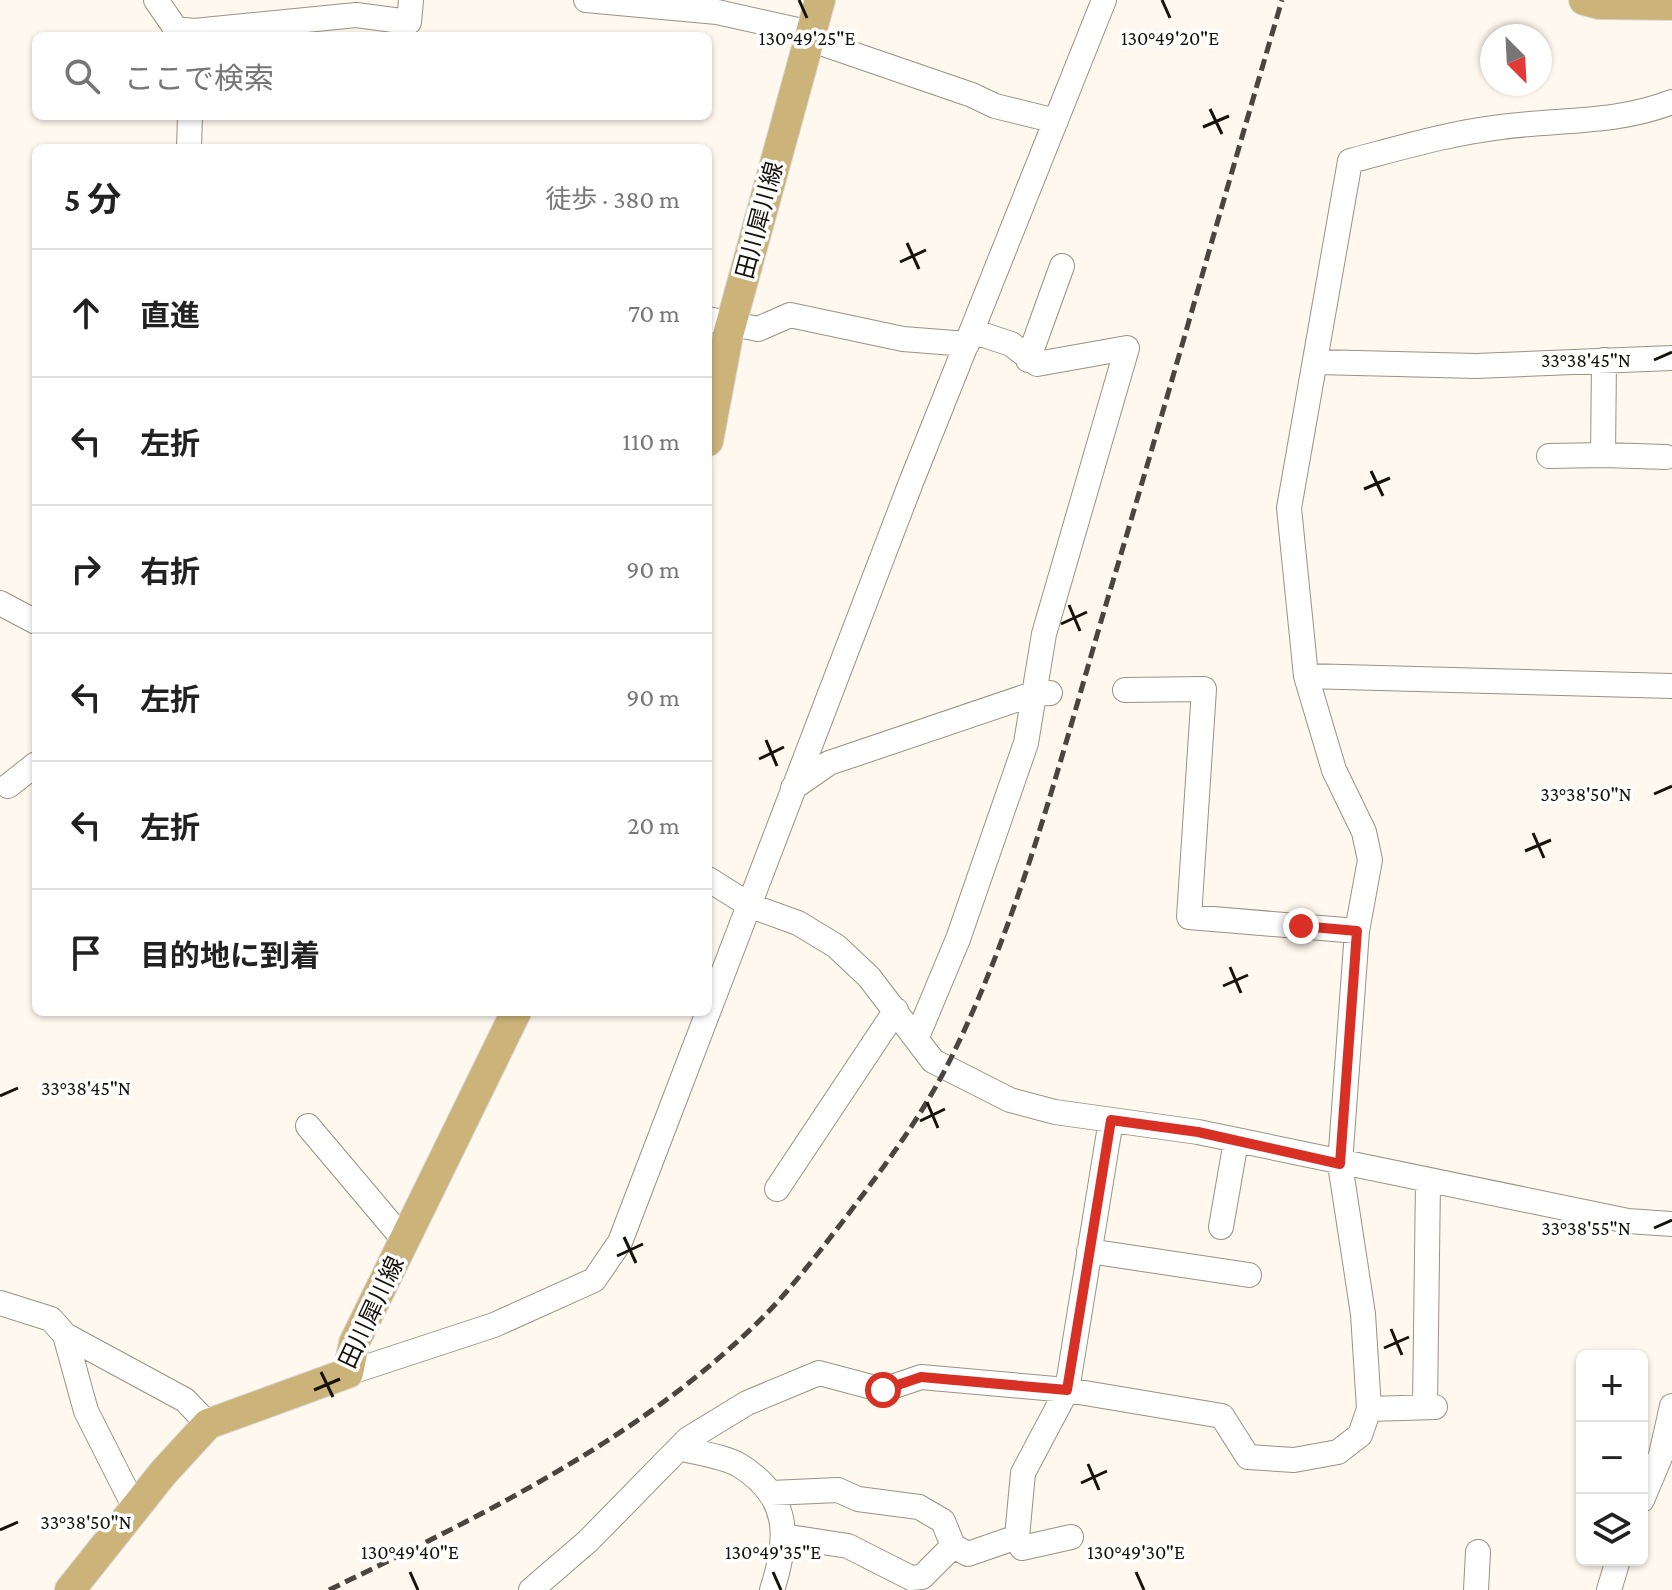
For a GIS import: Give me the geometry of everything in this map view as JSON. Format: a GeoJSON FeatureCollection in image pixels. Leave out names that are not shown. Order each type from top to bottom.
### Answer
{"type":"FeatureCollection","features":[{"type":"Feature","properties":{"kind":"main road","name":"田川犀川線"},"geometry":{"type":"LineString","coordinates":[[712,401],[720,321],[820,0]]}},
{"type":"Feature","properties":{"kind":"main road"},"geometry":{"type":"LineString","coordinates":[[1584,0],[1599,4],[1672,5]]}},
{"type":"Feature","properties":{"kind":"main road","name":"田川犀川線"},"geometry":{"type":"LineString","coordinates":[[70,1590],[135,1508],[208,1424],[348,1373],[354,1343],[514,1016]]}},
{"type":"Feature","properties":{"kind":"street"},"geometry":{"type":"LineString","coordinates":[[156,0],[176,29],[190,32]]}},
{"type":"Feature","properties":{"kind":"street"},"geometry":{"type":"LineString","coordinates":[[203,32],[356,15],[409,22],[411,0]]}},
{"type":"Feature","properties":{"kind":"street"},"geometry":{"type":"LineString","coordinates":[[586,0],[717,12],[810,36],[995,106],[1056,121]]}},
{"type":"Feature","properties":{"kind":"street"},"geometry":{"type":"LineString","coordinates":[[712,1006],[793,788],[1104,0]]}},
{"type":"Feature","properties":{"kind":"street"},"geometry":{"type":"LineString","coordinates":[[531,1590],[588,1541],[679,1448],[747,1403],[819,1373],[883,1390],[921,1377],[1067,1390],[1222,1416],[1248,1457],[1294,1460],[1338,1452],[1360,1435],[1369,1409],[1363,1314],[1340,1164],[1357,931],[1370,860],[1364,832],[1334,770],[1306,676],[1289,508],[1350,161],[1459,132],[1506,126],[1583,123],[1640,115],[1672,102]]}},
{"type":"Feature","properties":{"kind":"street"},"geometry":{"type":"LineString","coordinates":[[189,144],[190,120]]}},
{"type":"Feature","properties":{"kind":"street"},"geometry":{"type":"LineString","coordinates":[[1028,360],[1062,266]]}},
{"type":"Feature","properties":{"kind":"street"},"geometry":{"type":"LineString","coordinates":[[720,321],[758,329],[790,315],[903,339],[970,338],[1011,344],[1037,364],[1127,348],[1044,634],[1042,693],[958,939],[917,1037]]}},
{"type":"Feature","properties":{"kind":"street"},"geometry":{"type":"LineString","coordinates":[[1317,362],[1476,366],[1672,358]]}},
{"type":"Feature","properties":{"kind":"street"},"geometry":{"type":"LineString","coordinates":[[1603,455],[1604,360]]}},
{"type":"Feature","properties":{"kind":"street"},"geometry":{"type":"LineString","coordinates":[[1549,456],[1666,457]]}},
{"type":"Feature","properties":{"kind":"street"},"geometry":{"type":"LineString","coordinates":[[0,603],[32,620]]}},
{"type":"Feature","properties":{"kind":"street"},"geometry":{"type":"LineString","coordinates":[[1306,676],[1672,686]]}},
{"type":"Feature","properties":{"kind":"street"},"geometry":{"type":"LineString","coordinates":[[1125,690],[1204,689],[1189,917],[1357,931]]}},
{"type":"Feature","properties":{"kind":"street"},"geometry":{"type":"LineString","coordinates":[[793,788],[829,763],[1042,693]]}},
{"type":"Feature","properties":{"kind":"street"},"geometry":{"type":"LineString","coordinates":[[8,786],[32,767]]}},
{"type":"Feature","properties":{"kind":"street"},"geometry":{"type":"LineString","coordinates":[[712,882],[751,906],[798,923],[836,946],[896,1010],[933,1061],[1010,1100],[1236,1141],[1628,1221],[1672,1224]]}},
{"type":"Feature","properties":{"kind":"street"},"geometry":{"type":"LineString","coordinates":[[777,1189],[896,1010]]}},
{"type":"Feature","properties":{"kind":"street"},"geometry":{"type":"LineString","coordinates":[[348,1373],[494,1325],[594,1280],[604,1271],[620,1242],[708,1016]]}},
{"type":"Feature","properties":{"kind":"street"},"geometry":{"type":"LineString","coordinates":[[1071,1537],[1022,1548],[1017,1537],[1023,1473],[1067,1390],[1111,1120]]}},
{"type":"Feature","properties":{"kind":"street"},"geometry":{"type":"LineString","coordinates":[[308,1126],[405,1241]]}},
{"type":"Feature","properties":{"kind":"street"},"geometry":{"type":"LineString","coordinates":[[1221,1227],[1236,1141]]}},
{"type":"Feature","properties":{"kind":"street"},"geometry":{"type":"LineString","coordinates":[[1369,1409],[1430,1407],[1428,1181]]}},
{"type":"Feature","properties":{"kind":"street"},"geometry":{"type":"LineString","coordinates":[[1089,1251],[1249,1275]]}},
{"type":"Feature","properties":{"kind":"street"},"geometry":{"type":"LineString","coordinates":[[0,1303],[51,1319],[65,1335],[185,1400],[208,1424]]}},
{"type":"Feature","properties":{"kind":"street"},"geometry":{"type":"LineString","coordinates":[[65,1335],[86,1411],[135,1508]]}},
{"type":"Feature","properties":{"kind":"street"},"geometry":{"type":"LineString","coordinates":[[1645,1494],[1661,1455],[1672,1406]]}},
{"type":"Feature","properties":{"kind":"street"},"geometry":{"type":"LineString","coordinates":[[679,1448],[738,1464],[771,1493],[784,1521],[772,1590]]}},
{"type":"Feature","properties":{"kind":"street"},"geometry":{"type":"LineString","coordinates":[[771,1493],[838,1490],[858,1499],[919,1507],[943,1521],[953,1546],[968,1554],[1017,1537]]}},
{"type":"Feature","properties":{"kind":"street"},"geometry":{"type":"LineString","coordinates":[[783,1536],[848,1546],[911,1578],[922,1577],[953,1546]]}},
{"type":"Feature","properties":{"kind":"street"},"geometry":{"type":"LineString","coordinates":[[1476,1590],[1478,1552]]}},
{"type":"Feature","properties":{"kind":"street"},"geometry":{"type":"LineString","coordinates":[[1609,1590],[1616,1566]]}},
{"type":"Feature","properties":{"kind":"railway"},"geometry":{"type":"LineString","coordinates":[[329,1590],[441,1535],[550,1476],[655,1408],[704,1371],[751,1329],[797,1279],[886,1164],[915,1121],[953,1054],[978,1000],[1021,888],[1282,0]]}},
{"type":"Feature","properties":{"kind":"route"},"geometry":{"type":"LineString","coordinates":[[883,1390],[921,1377],[1067,1390],[1111,1120],[1198,1132],[1340,1164],[1357,931],[1301,926]]}}]}
